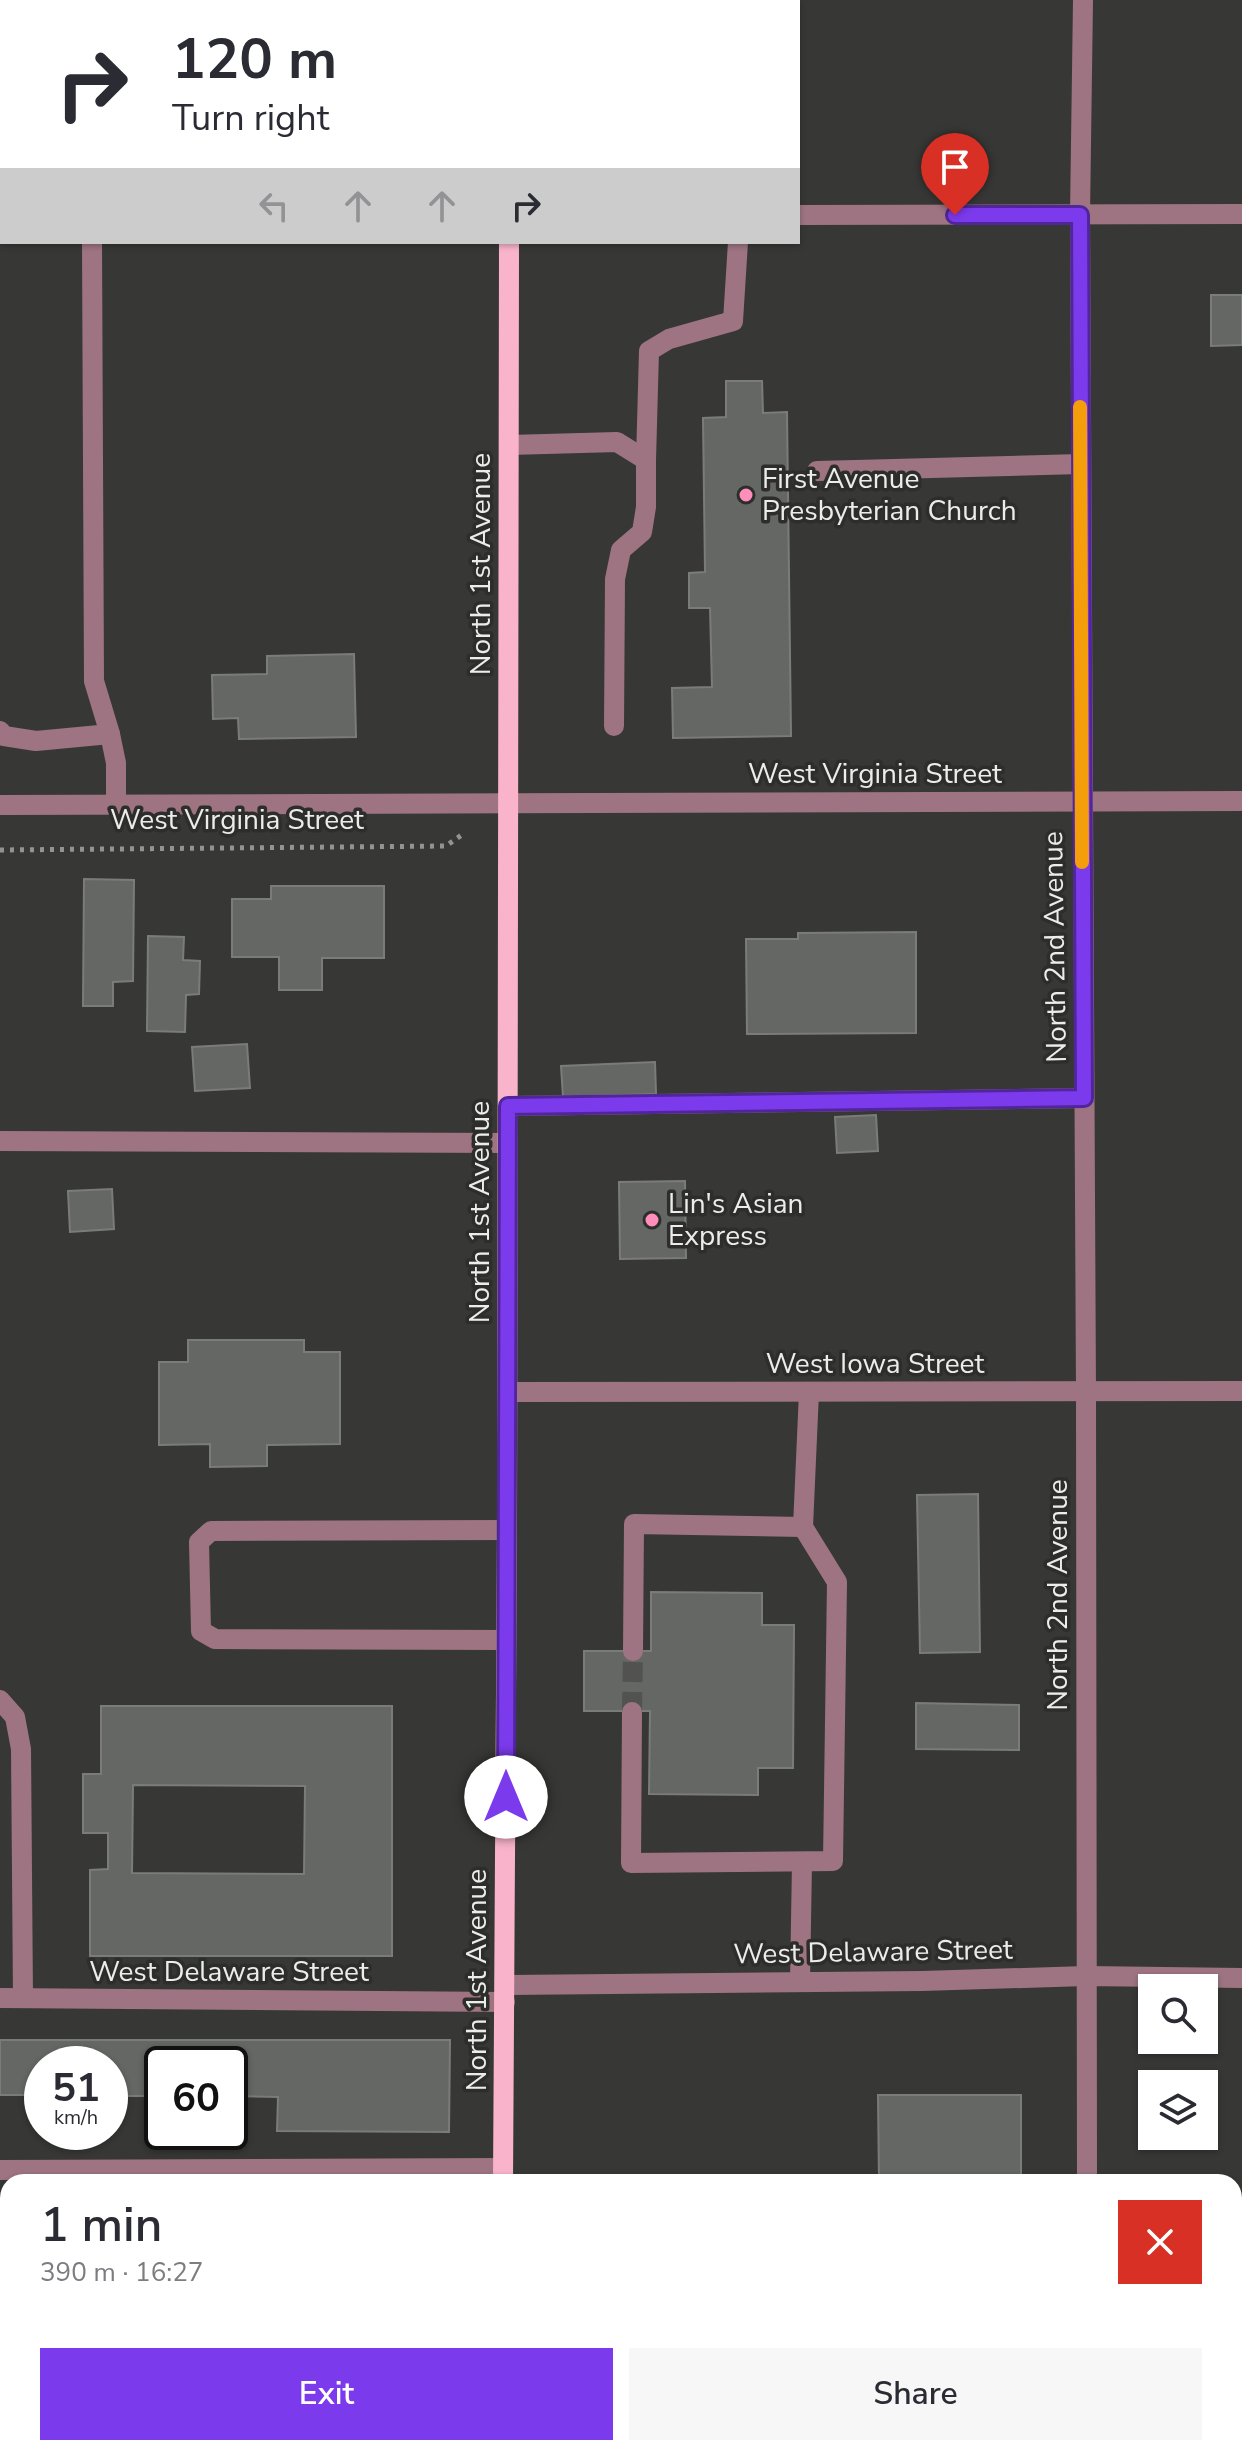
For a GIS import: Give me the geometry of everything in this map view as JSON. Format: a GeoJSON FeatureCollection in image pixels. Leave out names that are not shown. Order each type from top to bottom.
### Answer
{"type":"FeatureCollection","features":[{"type":"Feature","properties":{"kind":"main road","name":"North 1st Avenue"},"geometry":{"type":"LineString","coordinates":[[503,2174],[509,244]]}},
{"type":"Feature","properties":{"kind":"street","name":"North 2nd Avenue"},"geometry":{"type":"LineString","coordinates":[[1083,0],[1080,215],[1081,801],[1086,1392],[1087,2174]]}},
{"type":"Feature","properties":{"kind":"street"},"geometry":{"type":"LineString","coordinates":[[800,215],[1242,214]]}},
{"type":"Feature","properties":{"kind":"street"},"geometry":{"type":"LineString","coordinates":[[92,244],[94,681],[116,763],[116,804]]}},
{"type":"Feature","properties":{"kind":"street"},"geometry":{"type":"LineString","coordinates":[[614,726],[615,579],[621,550],[642,532],[646,507],[649,351],[669,339],[733,321],[738,244]]}},
{"type":"Feature","properties":{"kind":"street"},"geometry":{"type":"LineString","coordinates":[[509,445],[617,442],[646,460]]}},
{"type":"Feature","properties":{"kind":"street"},"geometry":{"type":"LineString","coordinates":[[817,471],[1081,464]]}},
{"type":"Feature","properties":{"kind":"street"},"geometry":{"type":"LineString","coordinates":[[0,731],[4,736],[36,741],[110,734]]}},
{"type":"Feature","properties":{"kind":"street","name":"West Virginia Street"},"geometry":{"type":"LineString","coordinates":[[0,805],[1242,801]]}},
{"type":"Feature","properties":{"kind":"street"},"geometry":{"type":"LineString","coordinates":[[508,1106],[1084,1098]]}},
{"type":"Feature","properties":{"kind":"street"},"geometry":{"type":"LineString","coordinates":[[0,1141],[508,1143]]}},
{"type":"Feature","properties":{"kind":"street","name":"West Iowa Street"},"geometry":{"type":"LineString","coordinates":[[507,1392],[1242,1391]]}},
{"type":"Feature","properties":{"kind":"street"},"geometry":{"type":"LineString","coordinates":[[632,1712],[631,1863],[833,1861],[837,1582],[803,1527],[809,1392]]}},
{"type":"Feature","properties":{"kind":"street"},"geometry":{"type":"LineString","coordinates":[[633,1651],[634,1524],[803,1527]]}},
{"type":"Feature","properties":{"kind":"street"},"geometry":{"type":"LineString","coordinates":[[506,1640],[215,1639],[201,1631],[199,1542],[211,1531],[507,1530]]}},
{"type":"Feature","properties":{"kind":"street"},"geometry":{"type":"LineString","coordinates":[[0,1700],[15,1717],[21,1749],[23,1998]]}},
{"type":"Feature","properties":{"kind":"street"},"geometry":{"type":"LineString","coordinates":[[800,1982],[802,1862]]}},
{"type":"Feature","properties":{"kind":"street","name":"West Delaware Street"},"geometry":{"type":"LineString","coordinates":[[0,1998],[505,1993],[1086,1976],[1242,1978]]}},
{"type":"Feature","properties":{"kind":"street"},"geometry":{"type":"LineString","coordinates":[[0,2170],[402,2174]]}},
{"type":"Feature","properties":{"kind":"path","name":"West Virginia Street"},"geometry":{"type":"LineString","coordinates":[[0,850],[446,846],[509,804]]}},
{"type":"Feature","properties":{"kind":"building"},"geometry":{"type":"Polygon","coordinates":[[[1211,295],[1242,295],[1242,345],[1211,346],[1211,295]]]}},
{"type":"Feature","properties":{"kind":"building","name":"First Avenue Presbyterian Church"},"geometry":{"type":"Polygon","coordinates":[[[726,381],[762,381],[763,413],[787,412],[791,736],[673,738],[672,688],[712,687],[710,608],[689,608],[689,573],[705,572],[703,418],[726,417],[726,381]]]}},
{"type":"Feature","properties":{"kind":"building"},"geometry":{"type":"Polygon","coordinates":[[[354,654],[356,737],[239,739],[238,718],[213,719],[212,675],[267,674],[267,656],[354,654]]]}},
{"type":"Feature","properties":{"kind":"building"},"geometry":{"type":"Polygon","coordinates":[[[84,879],[134,880],[133,981],[113,982],[113,1006],[83,1006],[84,879]]]}},
{"type":"Feature","properties":{"kind":"building"},"geometry":{"type":"Polygon","coordinates":[[[271,886],[384,886],[384,958],[322,958],[322,990],[279,990],[279,957],[232,957],[232,899],[271,899],[271,886]]]}},
{"type":"Feature","properties":{"kind":"building"},"geometry":{"type":"Polygon","coordinates":[[[916,932],[916,1033],[747,1034],[746,939],[798,939],[798,933],[916,932]]]}},
{"type":"Feature","properties":{"kind":"building"},"geometry":{"type":"Polygon","coordinates":[[[148,936],[184,937],[183,960],[200,961],[199,994],[186,995],[185,1032],[147,1031],[148,936]]]}},
{"type":"Feature","properties":{"kind":"building"},"geometry":{"type":"Polygon","coordinates":[[[247,1044],[250,1088],[195,1091],[192,1047],[247,1044]]]}},
{"type":"Feature","properties":{"kind":"building"},"geometry":{"type":"Polygon","coordinates":[[[655,1062],[656,1094],[563,1097],[561,1066],[655,1062]]]}},
{"type":"Feature","properties":{"kind":"building"},"geometry":{"type":"Polygon","coordinates":[[[876,1115],[878,1151],[837,1153],[835,1117],[876,1115]]]}},
{"type":"Feature","properties":{"kind":"building","name":"Lin's Asian Express"},"geometry":{"type":"Polygon","coordinates":[[[685,1181],[686,1258],[620,1259],[619,1182],[685,1181]]]}},
{"type":"Feature","properties":{"kind":"building"},"geometry":{"type":"Polygon","coordinates":[[[112,1189],[114,1229],[70,1232],[68,1191],[112,1189]]]}},
{"type":"Feature","properties":{"kind":"building"},"geometry":{"type":"Polygon","coordinates":[[[188,1340],[304,1340],[304,1352],[340,1352],[340,1444],[267,1445],[267,1466],[210,1467],[210,1444],[159,1445],[159,1362],[188,1362],[188,1340]]]}},
{"type":"Feature","properties":{"kind":"building"},"geometry":{"type":"Polygon","coordinates":[[[978,1494],[980,1652],[920,1653],[917,1495],[978,1494]]]}},
{"type":"Feature","properties":{"kind":"building"},"geometry":{"type":"Polygon","coordinates":[[[651,1592],[762,1593],[762,1625],[794,1625],[793,1768],[758,1768],[758,1795],[649,1794],[650,1711],[584,1711],[584,1651],[651,1651],[651,1592]]]}},
{"type":"Feature","properties":{"kind":"building"},"geometry":{"type":"Polygon","coordinates":[[[916,1703],[1019,1705],[1019,1750],[916,1749],[916,1703]]]}},
{"type":"Feature","properties":{"kind":"building"},"geometry":{"type":"Polygon","coordinates":[[[101,1706],[392,1706],[392,1956],[90,1956],[90,1870],[108,1869],[108,1833],[83,1833],[83,1774],[101,1774],[101,1706]],[[133,1785],[132,1873],[304,1874],[305,1786],[133,1785]]]}},
{"type":"Feature","properties":{"kind":"building"},"geometry":{"type":"Polygon","coordinates":[[[0,2040],[450,2040],[449,2132],[277,2131],[278,2097],[248,2096],[248,2046],[144,2046],[144,2096],[128,2096],[128,2046],[24,2046],[24,2095],[0,2095],[0,2040]]]}},
{"type":"Feature","properties":{"kind":"building"},"geometry":{"type":"Polygon","coordinates":[[[878,2095],[1021,2095],[1021,2174],[879,2174],[878,2095]]]}},
{"type":"Feature","properties":{"kind":"tunnel"},"geometry":{"type":"LineString","coordinates":[[632,1712],[633,1651]]}},
{"type":"Feature","properties":{"kind":"slow traffic"},"geometry":{"type":"LineString","coordinates":[[1080,407],[1082,862]]}},
{"type":"Feature","properties":{"kind":"place","name":"First Avenue Presbyterian Church"},"geometry":{"type":"Point","coordinates":[746,495]}},
{"type":"Feature","properties":{"kind":"place","name":"Lin's Asian Express"},"geometry":{"type":"Point","coordinates":[652,1220]}},
{"type":"Feature","properties":{"kind":"route"},"geometry":{"type":"LineString","coordinates":[[506,1797],[508,1106],[1084,1098],[1080,215],[955,215]]}}]}
